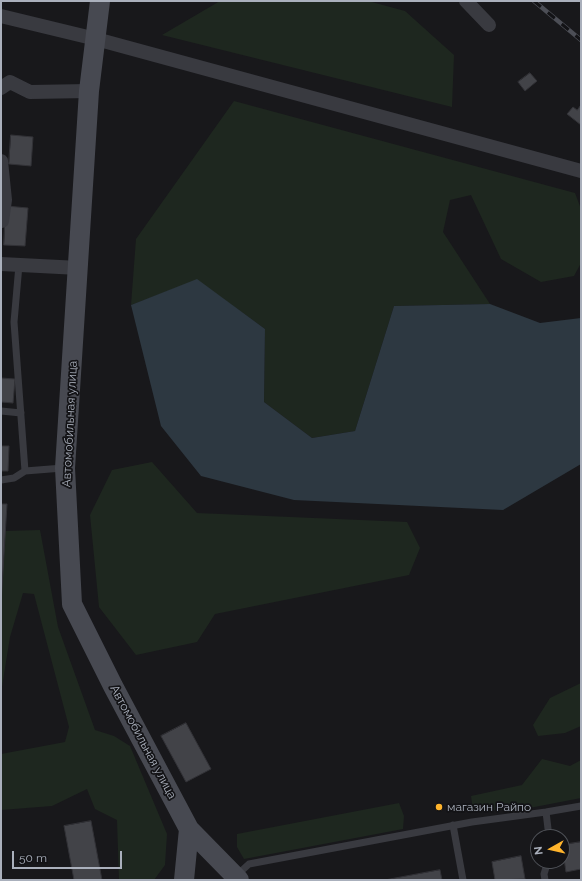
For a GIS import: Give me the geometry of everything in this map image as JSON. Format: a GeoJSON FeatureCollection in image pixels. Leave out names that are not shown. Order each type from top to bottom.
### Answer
{"type":"FeatureCollection","features":[{"type":"Feature","properties":{"kind":"street","name":"Автомобильная улица"},"geometry":{"type":"LineString","coordinates":[[100,1],[89,91],[66,468],[72,604],[113,686],[189,829],[238,878]]}},
{"type":"Feature","properties":{"kind":"street"},"geometry":{"type":"LineString","coordinates":[[466,1],[489,25]]}},
{"type":"Feature","properties":{"kind":"street"},"geometry":{"type":"LineString","coordinates":[[1,16],[96,39],[581,171]]}},
{"type":"Feature","properties":{"kind":"street"},"geometry":{"type":"LineString","coordinates":[[1,88],[10,82],[30,92],[89,91]]}},
{"type":"Feature","properties":{"kind":"street"},"geometry":{"type":"LineString","coordinates":[[1,161],[5,200],[2,221]]}},
{"type":"Feature","properties":{"kind":"street"},"geometry":{"type":"LineString","coordinates":[[1,264],[79,268]]}},
{"type":"Feature","properties":{"kind":"street"},"geometry":{"type":"LineString","coordinates":[[184,880],[189,829]]}},
{"type":"Feature","properties":{"kind":"lane"},"geometry":{"type":"LineString","coordinates":[[19,265],[14,322],[26,471]]}},
{"type":"Feature","properties":{"kind":"lane"},"geometry":{"type":"LineString","coordinates":[[1,411],[21,413]]}},
{"type":"Feature","properties":{"kind":"lane"},"geometry":{"type":"LineString","coordinates":[[1,480],[14,478],[26,471],[66,468]]}},
{"type":"Feature","properties":{"kind":"lane"},"geometry":{"type":"LineString","coordinates":[[238,878],[249,864],[453,825],[581,806]]}},
{"type":"Feature","properties":{"kind":"lane"},"geometry":{"type":"LineString","coordinates":[[546,812],[548,829]]}},
{"type":"Feature","properties":{"kind":"lane"},"geometry":{"type":"LineString","coordinates":[[453,825],[463,880]]}},
{"type":"Feature","properties":{"kind":"lane"},"geometry":{"type":"LineString","coordinates":[[546,869],[544,874],[546,880]]}},
{"type":"Feature","properties":{"kind":"shaded area"},"geometry":{"type":"Polygon","coordinates":[[[220,1],[368,1],[405,11],[454,55],[452,107],[162,35],[220,1]]]}},
{"type":"Feature","properties":{"kind":"shaded area"},"geometry":{"type":"Polygon","coordinates":[[[234,101],[575,193],[581,209],[581,263],[574,276],[541,282],[501,259],[471,195],[450,200],[443,232],[490,304],[394,306],[355,431],[312,438],[264,402],[265,329],[197,280],[131,305],[136,239],[234,101]]]}},
{"type":"Feature","properties":{"kind":"shaded area"},"geometry":{"type":"Polygon","coordinates":[[[197,279],[265,329],[264,402],[312,438],[355,431],[394,306],[490,304],[540,323],[581,318],[581,464],[503,510],[294,500],[201,476],[161,426],[131,305],[197,279]]]}},
{"type":"Feature","properties":{"kind":"shaded area"},"geometry":{"type":"Polygon","coordinates":[[[152,462],[197,513],[407,522],[420,548],[409,575],[215,614],[197,642],[136,655],[99,607],[90,515],[112,470],[152,462]]]}},
{"type":"Feature","properties":{"kind":"shaded area"},"geometry":{"type":"Polygon","coordinates":[[[40,530],[58,627],[95,730],[114,736],[130,746],[167,834],[165,865],[154,880],[119,880],[117,820],[95,809],[87,789],[52,806],[1,810],[1,754],[65,742],[69,727],[34,594],[23,593],[10,637],[1,693],[1,604],[5,531],[40,530]]]}},
{"type":"Feature","properties":{"kind":"shaded area"},"geometry":{"type":"Polygon","coordinates":[[[581,683],[581,726],[565,733],[538,736],[533,725],[550,698],[581,683]]]}},
{"type":"Feature","properties":{"kind":"shaded area"},"geometry":{"type":"Polygon","coordinates":[[[542,759],[570,766],[581,760],[581,798],[519,810],[473,810],[471,796],[522,785],[542,759]]]}},
{"type":"Feature","properties":{"kind":"shaded area"},"geometry":{"type":"Polygon","coordinates":[[[399,803],[404,816],[403,829],[244,859],[237,847],[237,834],[399,803]]]}},
{"type":"Feature","properties":{"kind":"building"},"geometry":{"type":"Polygon","coordinates":[[[530,73],[537,81],[525,91],[518,82],[530,73]]]}},
{"type":"Feature","properties":{"kind":"building"},"geometry":{"type":"Polygon","coordinates":[[[581,105],[581,125],[567,114],[573,107],[577,110],[581,105]]]}},
{"type":"Feature","properties":{"kind":"building"},"geometry":{"type":"Polygon","coordinates":[[[11,135],[33,137],[31,166],[9,164],[11,135]]]}},
{"type":"Feature","properties":{"kind":"building"},"geometry":{"type":"Polygon","coordinates":[[[6,206],[28,208],[25,246],[4,245],[6,206]]]}},
{"type":"Feature","properties":{"kind":"building"},"geometry":{"type":"Polygon","coordinates":[[[1,378],[15,379],[13,403],[1,402],[1,378]]]}},
{"type":"Feature","properties":{"kind":"building"},"geometry":{"type":"Polygon","coordinates":[[[1,446],[9,446],[8,471],[1,471],[1,446]]]}},
{"type":"Feature","properties":{"kind":"building"},"geometry":{"type":"Polygon","coordinates":[[[1,504],[7,504],[1,604],[1,504]]]}},
{"type":"Feature","properties":{"kind":"building"},"geometry":{"type":"Polygon","coordinates":[[[186,723],[211,769],[186,782],[161,736],[186,723]]]}},
{"type":"Feature","properties":{"kind":"building"},"geometry":{"type":"Polygon","coordinates":[[[91,821],[102,880],[74,880],[64,826],[91,821]]]}},
{"type":"Feature","properties":{"kind":"building"},"geometry":{"type":"Polygon","coordinates":[[[581,842],[581,869],[566,872],[566,869],[570,869],[570,844],[581,842]]]}},
{"type":"Feature","properties":{"kind":"building"},"geometry":{"type":"Polygon","coordinates":[[[521,856],[525,879],[495,880],[492,862],[521,856]]]}},
{"type":"Feature","properties":{"kind":"building"},"geometry":{"type":"Polygon","coordinates":[[[440,870],[442,880],[385,880],[440,870]]]}},
{"type":"Feature","properties":{"kind":"railway"},"geometry":{"type":"LineString","coordinates":[[534,1],[581,40]]}},
{"type":"Feature","properties":{"kind":"place","name":"магазин Райпо"},"geometry":{"type":"Point","coordinates":[439,807]}}]}
